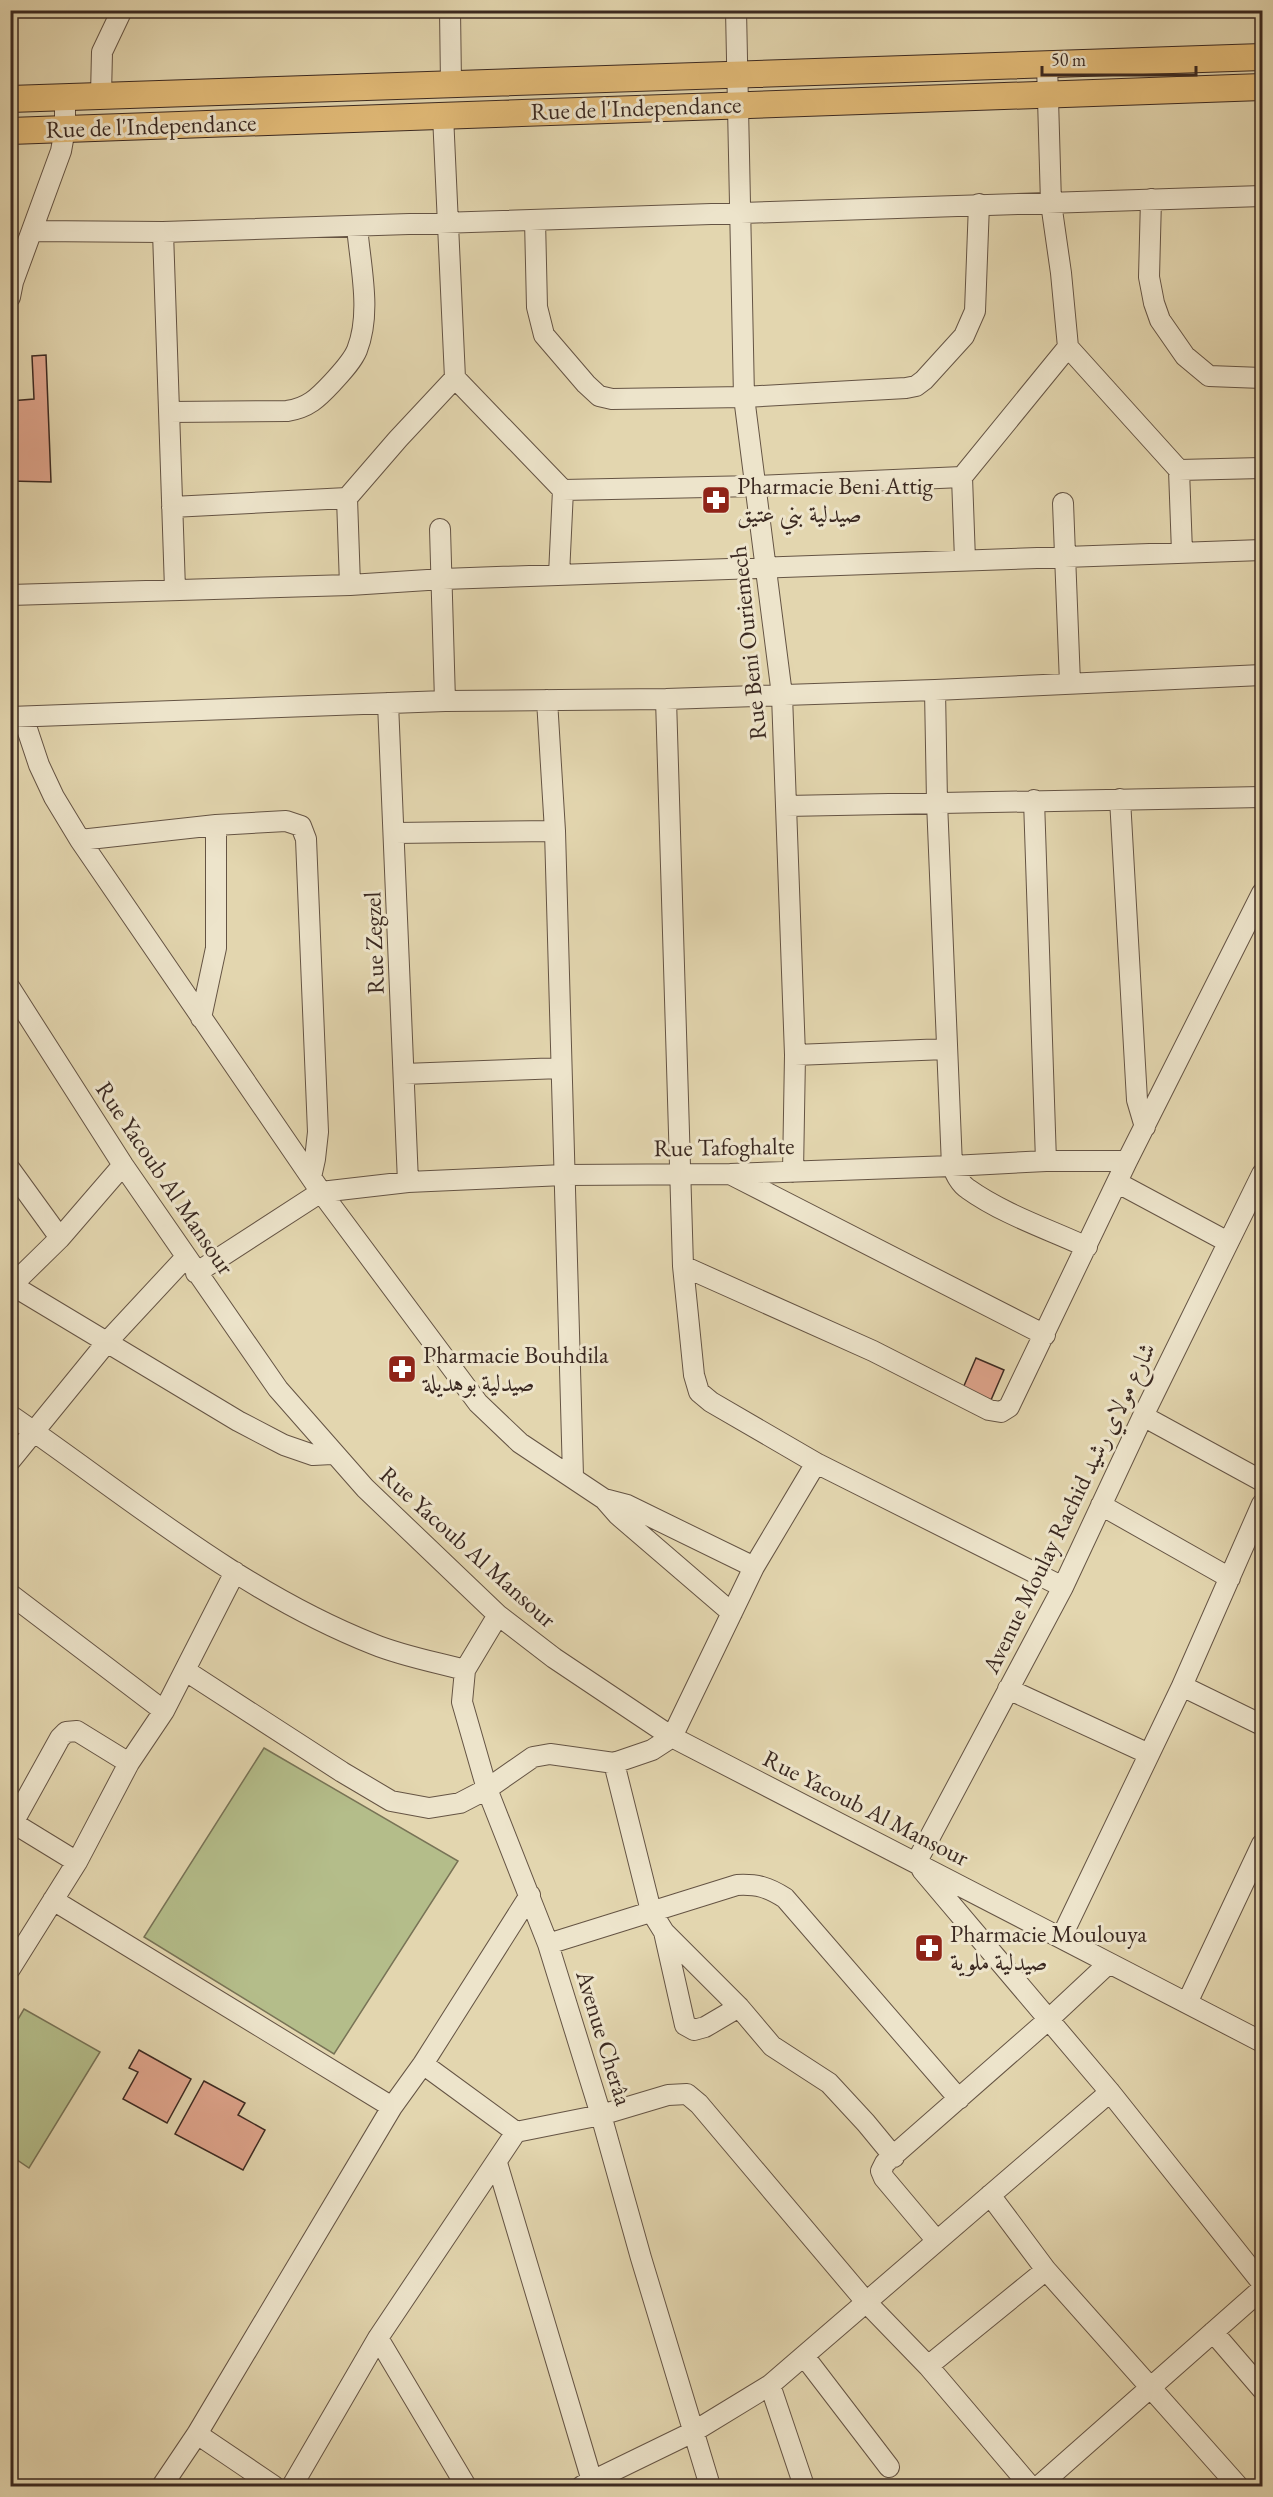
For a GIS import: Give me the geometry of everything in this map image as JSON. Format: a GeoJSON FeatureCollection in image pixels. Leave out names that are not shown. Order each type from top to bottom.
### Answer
{"type":"FeatureCollection","features":[{"type":"Feature","properties":{"kind":"main road","name":"Rue de l'Independance"},"geometry":{"type":"LineString","coordinates":[[10,99],[1263,57]]}},
{"type":"Feature","properties":{"kind":"main road","name":"Rue de l'Independance"},"geometry":{"type":"LineString","coordinates":[[10,131],[1263,87]]}},
{"type":"Feature","properties":{"kind":"street"},"geometry":{"type":"LineString","coordinates":[[450,10],[451,84]]}},
{"type":"Feature","properties":{"kind":"street","name":"Rue Beni Ouriemech"},"geometry":{"type":"LineString","coordinates":[[736,10],[744,397],[782,695],[795,1055],[794,1172]]}},
{"type":"Feature","properties":{"kind":"street"},"geometry":{"type":"LineString","coordinates":[[101,95],[102,52],[122,11]]}},
{"type":"Feature","properties":{"kind":"street"},"geometry":{"type":"LineString","coordinates":[[1047,64],[1051,203],[1068,347],[1179,470],[1182,552]]}},
{"type":"Feature","properties":{"kind":"street"},"geometry":{"type":"LineString","coordinates":[[10,297],[13,282],[58,162],[65,129],[65,97]]}},
{"type":"Feature","properties":{"kind":"street"},"geometry":{"type":"LineString","coordinates":[[443,116],[455,378],[563,490],[559,575]]}},
{"type":"Feature","properties":{"kind":"street"},"geometry":{"type":"LineString","coordinates":[[33,231],[163,232],[1263,196]]}},
{"type":"Feature","properties":{"kind":"street"},"geometry":{"type":"LineString","coordinates":[[1150,199],[1149,277],[1160,320],[1185,356],[1209,376],[1263,378]]}},
{"type":"Feature","properties":{"kind":"street"},"geometry":{"type":"LineString","coordinates":[[535,220],[537,307],[544,335],[598,396],[612,399],[744,397],[906,388],[916,386],[924,380],[964,336],[975,311],[979,204]]}},
{"type":"Feature","properties":{"kind":"street"},"geometry":{"type":"LineString","coordinates":[[169,412],[287,411],[300,409],[314,402],[348,364],[362,335],[364,311],[357,226]]}},
{"type":"Feature","properties":{"kind":"street"},"geometry":{"type":"LineString","coordinates":[[163,232],[175,589]]}},
{"type":"Feature","properties":{"kind":"street"},"geometry":{"type":"LineString","coordinates":[[965,560],[962,477],[1068,347]]}},
{"type":"Feature","properties":{"kind":"street"},"geometry":{"type":"LineString","coordinates":[[350,585],[347,498],[455,378]]}},
{"type":"Feature","properties":{"kind":"street"},"geometry":{"type":"LineString","coordinates":[[1179,470],[1263,468]]}},
{"type":"Feature","properties":{"kind":"street"},"geometry":{"type":"LineString","coordinates":[[563,490],[756,486],[962,477]]}},
{"type":"Feature","properties":{"kind":"street"},"geometry":{"type":"LineString","coordinates":[[172,507],[347,498]]}},
{"type":"Feature","properties":{"kind":"street"},"geometry":{"type":"LineString","coordinates":[[1063,503],[1070,683]]}},
{"type":"Feature","properties":{"kind":"street"},"geometry":{"type":"LineString","coordinates":[[440,529],[445,700]]}},
{"type":"Feature","properties":{"kind":"street"},"geometry":{"type":"LineString","coordinates":[[10,595],[350,585],[443,579],[1263,550]]}},
{"type":"Feature","properties":{"kind":"street"},"geometry":{"type":"LineString","coordinates":[[732,1613],[618,1515],[604,1499],[573,1476],[520,1443],[478,1403],[316,1184],[81,840],[54,797],[17,717],[445,700],[666,699],[936,690],[1263,675]]}},
{"type":"Feature","properties":{"kind":"street"},"geometry":{"type":"LineString","coordinates":[[936,690],[937,802],[952,1166],[958,1179],[967,1189],[1014,1214],[1087,1247]]}},
{"type":"Feature","properties":{"kind":"street"},"geometry":{"type":"LineString","coordinates":[[666,699],[683,1266],[694,1375],[699,1392],[711,1402],[816,1463],[1063,1587]]}},
{"type":"Feature","properties":{"kind":"street"},"geometry":{"type":"LineString","coordinates":[[547,700],[555,831],[573,1476]]}},
{"type":"Feature","properties":{"kind":"street","name":"Rue Zegzel"},"geometry":{"type":"LineString","coordinates":[[388,703],[408,1182]]}},
{"type":"Feature","properties":{"kind":"street"},"geometry":{"type":"LineString","coordinates":[[786,806],[1263,797]]}},
{"type":"Feature","properties":{"kind":"street"},"geometry":{"type":"LineString","coordinates":[[1120,799],[1137,1100],[1145,1126]]}},
{"type":"Feature","properties":{"kind":"street"},"geometry":{"type":"LineString","coordinates":[[1034,801],[1046,1161]]}},
{"type":"Feature","properties":{"kind":"street"},"geometry":{"type":"LineString","coordinates":[[81,840],[216,825],[286,821],[302,826],[306,839],[318,1132],[315,1160],[316,1184]]}},
{"type":"Feature","properties":{"kind":"street"},"geometry":{"type":"LineString","coordinates":[[201,1018],[216,948],[216,825]]}},
{"type":"Feature","properties":{"kind":"street"},"geometry":{"type":"LineString","coordinates":[[395,833],[555,831]]}},
{"type":"Feature","properties":{"kind":"street"},"geometry":{"type":"LineString","coordinates":[[683,1266],[873,1351],[989,1410],[1000,1412],[1009,1407],[1127,1161],[1263,893]]}},
{"type":"Feature","properties":{"kind":"street","name":"Rue Yacoub Al Mansour"},"geometry":{"type":"LineString","coordinates":[[10,988],[123,1165],[278,1389],[332,1454],[423,1546],[498,1615],[564,1665],[672,1737],[1263,2042]]}},
{"type":"Feature","properties":{"kind":"street"},"geometry":{"type":"LineString","coordinates":[[795,1055],[946,1049]]}},
{"type":"Feature","properties":{"kind":"street"},"geometry":{"type":"LineString","coordinates":[[404,1074],[561,1068]]}},
{"type":"Feature","properties":{"kind":"street","name":"Rue Tafoghalte"},"geometry":{"type":"LineString","coordinates":[[316,1184],[564,1175],[794,1172],[1046,1161],[1127,1161]]}},
{"type":"Feature","properties":{"kind":"street"},"geometry":{"type":"LineString","coordinates":[[123,1165],[60,1238],[11,1284],[238,1421],[285,1445],[313,1455],[332,1454]]}},
{"type":"Feature","properties":{"kind":"street"},"geometry":{"type":"LineString","coordinates":[[10,1169],[60,1238]]}},
{"type":"Feature","properties":{"kind":"street"},"geometry":{"type":"LineString","coordinates":[[730,1174],[1045,1335]]}},
{"type":"Feature","properties":{"kind":"street","name":"Avenue Moulay Rachid شارع مولاي رشيد"},"geometry":{"type":"LineString","coordinates":[[916,1863],[1063,1587],[1143,1416],[1263,1174]]}},
{"type":"Feature","properties":{"kind":"street"},"geometry":{"type":"LineString","coordinates":[[1118,1183],[1228,1242]]}},
{"type":"Feature","properties":{"kind":"street"},"geometry":{"type":"LineString","coordinates":[[10,1461],[106,1342],[191,1265],[316,1184]]}},
{"type":"Feature","properties":{"kind":"street"},"geometry":{"type":"LineString","coordinates":[[10,1415],[154,1518],[235,1572],[304,1612],[374,1645],[465,1670]]}},
{"type":"Feature","properties":{"kind":"street"},"geometry":{"type":"LineString","coordinates":[[1143,1416],[1263,1481]]}},
{"type":"Feature","properties":{"kind":"street"},"geometry":{"type":"LineString","coordinates":[[186,1671],[391,1801],[429,1808],[460,1803],[487,1789],[533,1756],[550,1754],[614,1763],[652,1750],[672,1737],[754,1567],[816,1463]]}},
{"type":"Feature","properties":{"kind":"street"},"geometry":{"type":"LineString","coordinates":[[604,1499],[627,1505],[754,1567]]}},
{"type":"Feature","properties":{"kind":"street"},"geometry":{"type":"LineString","coordinates":[[1061,1938],[1182,1686],[1263,1504]]}},
{"type":"Feature","properties":{"kind":"street"},"geometry":{"type":"LineString","coordinates":[[1101,1505],[1230,1578]]}},
{"type":"Feature","properties":{"kind":"street"},"geometry":{"type":"LineString","coordinates":[[10,1969],[77,1862],[129,1763],[164,1710],[235,1572]]}},
{"type":"Feature","properties":{"kind":"street"},"geometry":{"type":"LineString","coordinates":[[10,1594],[164,1710]]}},
{"type":"Feature","properties":{"kind":"street","name":"Avenue Cherâa"},"geometry":{"type":"LineString","coordinates":[[498,1615],[465,1670],[462,1702],[487,1789],[548,1944],[601,2115],[641,2258],[710,2487]]}},
{"type":"Feature","properties":{"kind":"street"},"geometry":{"type":"LineString","coordinates":[[1182,1686],[1263,1725]]}},
{"type":"Feature","properties":{"kind":"street"},"geometry":{"type":"LineString","coordinates":[[1008,1689],[1149,1754]]}},
{"type":"Feature","properties":{"kind":"street"},"geometry":{"type":"LineString","coordinates":[[77,1862],[12,1822],[66,1732],[77,1731],[129,1763]]}},
{"type":"Feature","properties":{"kind":"street"},"geometry":{"type":"LineString","coordinates":[[614,1763],[651,1911],[664,1932],[739,2007],[772,2046],[829,2083],[894,2157]]}},
{"type":"Feature","properties":{"kind":"street"},"geometry":{"type":"LineString","coordinates":[[1187,2003],[1260,1857]]}},
{"type":"Feature","properties":{"kind":"street"},"geometry":{"type":"LineString","coordinates":[[916,1863],[1110,2092],[1263,2283]]}},
{"type":"Feature","properties":{"kind":"street"},"geometry":{"type":"LineString","coordinates":[[548,1944],[737,1885],[754,1884],[769,1888],[785,1898],[959,2099]]}},
{"type":"Feature","properties":{"kind":"street"},"geometry":{"type":"LineString","coordinates":[[162,2487],[197,2434],[392,2107],[423,2064],[530,1895]]}},
{"type":"Feature","properties":{"kind":"street"},"geometry":{"type":"LineString","coordinates":[[53,1900],[392,2107]]}},
{"type":"Feature","properties":{"kind":"street"},"geometry":{"type":"LineString","coordinates":[[664,1932],[685,2025],[694,2030],[705,2027],[739,2007]]}},
{"type":"Feature","properties":{"kind":"street"},"geometry":{"type":"LineString","coordinates":[[937,2241],[884,2178],[881,2171],[885,2163],[1110,1963]]}},
{"type":"Feature","properties":{"kind":"street"},"geometry":{"type":"LineString","coordinates":[[423,2064],[516,2132]]}},
{"type":"Feature","properties":{"kind":"street"},"geometry":{"type":"LineString","coordinates":[[497,2163],[587,2484],[693,2432],[770,2385],[1110,2092]]}},
{"type":"Feature","properties":{"kind":"street"},"geometry":{"type":"LineString","coordinates":[[292,2487],[378,2338],[516,2132],[601,2115],[668,2095],[687,2094],[699,2104],[867,2303],[928,2366],[1029,2487]]}},
{"type":"Feature","properties":{"kind":"street"},"geometry":{"type":"LineString","coordinates":[[990,2195],[1046,2270],[1238,2487]]}},
{"type":"Feature","properties":{"kind":"street"},"geometry":{"type":"LineString","coordinates":[[928,2366],[1046,2270]]}},
{"type":"Feature","properties":{"kind":"street"},"geometry":{"type":"LineString","coordinates":[[1039,2487],[1263,2289]]}},
{"type":"Feature","properties":{"kind":"street"},"geometry":{"type":"LineString","coordinates":[[1213,2332],[1263,2389]]}},
{"type":"Feature","properties":{"kind":"street"},"geometry":{"type":"LineString","coordinates":[[378,2338],[466,2487]]}},
{"type":"Feature","properties":{"kind":"street"},"geometry":{"type":"LineString","coordinates":[[804,2356],[889,2467]]}},
{"type":"Feature","properties":{"kind":"street"},"geometry":{"type":"LineString","coordinates":[[770,2385],[804,2487]]}},
{"type":"Feature","properties":{"kind":"street"},"geometry":{"type":"LineString","coordinates":[[197,2434],[274,2487]]}},
{"type":"Feature","properties":{"kind":"green space"},"geometry":{"type":"Polygon","coordinates":[[[264,1748],[458,1861],[334,2054],[144,1937],[264,1748]]]}},
{"type":"Feature","properties":{"kind":"green space"},"geometry":{"type":"Polygon","coordinates":[[[24,2009],[100,2052],[29,2168],[10,2155],[11,2031],[24,2009]]]}},
{"type":"Feature","properties":{"kind":"building"},"geometry":{"type":"Polygon","coordinates":[[[46,355],[51,482],[10,481],[10,401],[34,399],[32,356],[46,355]]]}},
{"type":"Feature","properties":{"kind":"building"},"geometry":{"type":"Polygon","coordinates":[[[976,1358],[1004,1370],[991,1400],[963,1388],[976,1358]]]}},
{"type":"Feature","properties":{"kind":"building"},"geometry":{"type":"Polygon","coordinates":[[[139,2050],[191,2079],[167,2123],[123,2099],[138,2072],[129,2068],[139,2050]]]}},
{"type":"Feature","properties":{"kind":"building"},"geometry":{"type":"Polygon","coordinates":[[[204,2081],[245,2103],[238,2115],[265,2130],[243,2170],[175,2134],[204,2081]]]}},
{"type":"Feature","properties":{"kind":"place","name":"Pharmacie Beni Attig صيدلية بني عتيق"},"geometry":{"type":"Point","coordinates":[716,500]}},
{"type":"Feature","properties":{"kind":"place","name":"Pharmacie Bouhdila صيدلية بوهديلة"},"geometry":{"type":"Point","coordinates":[402,1369]}},
{"type":"Feature","properties":{"kind":"place","name":"Pharmacie Moulouya صيدلية ملوية"},"geometry":{"type":"Point","coordinates":[929,1948]}}]}
